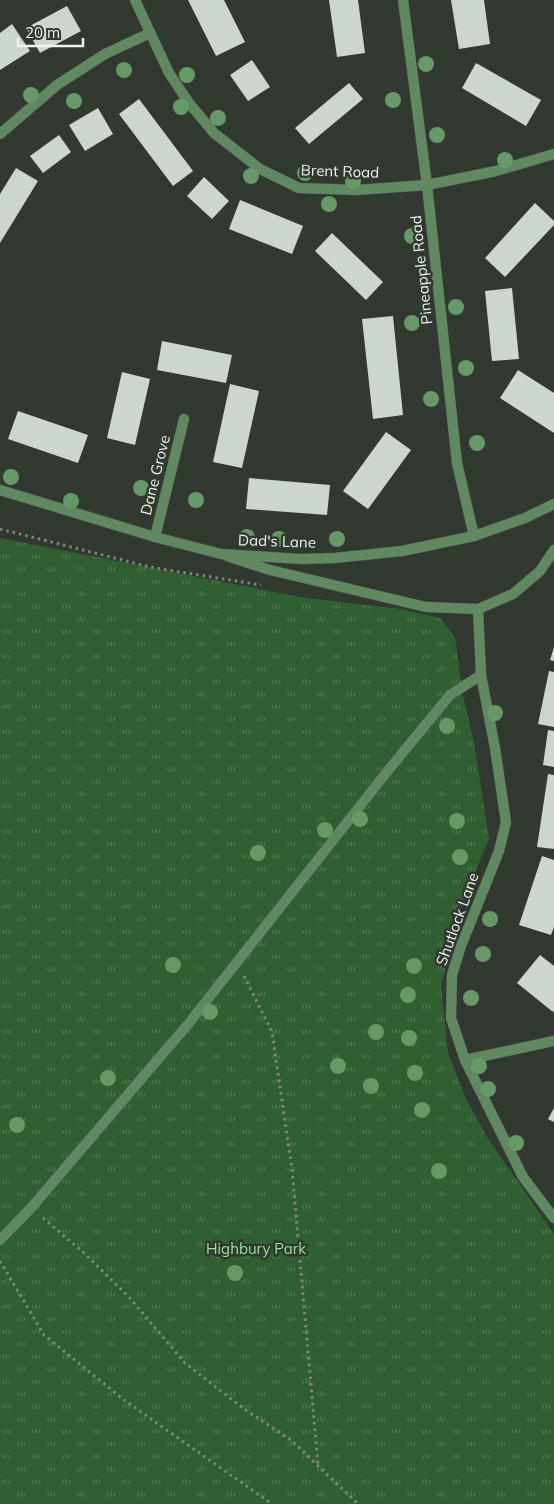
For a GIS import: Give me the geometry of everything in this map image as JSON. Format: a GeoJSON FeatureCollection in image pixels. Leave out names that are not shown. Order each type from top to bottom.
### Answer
{"type":"FeatureCollection","features":[{"type":"Feature","properties":{"kind":"street","name":"Brent Road"},"geometry":{"type":"LineString","coordinates":[[135,0],[169,73],[189,103],[214,133],[260,169],[299,188],[356,190],[427,185],[496,171],[554,154]]}},
{"type":"Feature","properties":{"kind":"street","name":"Pineapple Road"},"geometry":{"type":"LineString","coordinates":[[403,0],[427,185],[457,462],[474,536]]}},
{"type":"Feature","properties":{"kind":"street"},"geometry":{"type":"LineString","coordinates":[[0,134],[57,85],[105,54],[150,33]]}},
{"type":"Feature","properties":{"kind":"street","name":"Dane Grove"},"geometry":{"type":"LineString","coordinates":[[155,537],[184,419]]}},
{"type":"Feature","properties":{"kind":"street","name":"Dad's Lane"},"geometry":{"type":"LineString","coordinates":[[0,490],[155,537],[221,554],[300,559],[335,558],[402,551],[474,536],[524,518],[554,504]]}},
{"type":"Feature","properties":{"kind":"street"},"geometry":{"type":"LineString","coordinates":[[221,554],[270,570],[426,607],[478,608],[514,594],[540,571],[554,550]]}},
{"type":"Feature","properties":{"kind":"street","name":"Shutlock Lane"},"geometry":{"type":"LineString","coordinates":[[478,608],[480,675],[495,748],[506,822],[499,851],[452,975],[451,1018],[465,1060],[523,1177],[554,1218]]}},
{"type":"Feature","properties":{"kind":"street"},"geometry":{"type":"LineString","coordinates":[[0,1240],[31,1208],[189,1023],[386,773],[450,695],[480,675]]}},
{"type":"Feature","properties":{"kind":"street"},"geometry":{"type":"LineString","coordinates":[[465,1060],[554,1041]]}},
{"type":"Feature","properties":{"kind":"path"},"geometry":{"type":"LineString","coordinates":[[0,529],[150,567],[264,586]]}},
{"type":"Feature","properties":{"kind":"path"},"geometry":{"type":"LineString","coordinates":[[237,962],[272,1032],[292,1169],[318,1466]]}},
{"type":"Feature","properties":{"kind":"path"},"geometry":{"type":"LineString","coordinates":[[31,1208],[84,1253],[128,1296],[185,1363],[244,1409],[291,1440],[358,1504]]}},
{"type":"Feature","properties":{"kind":"path"},"geometry":{"type":"LineString","coordinates":[[0,1261],[44,1335],[124,1400],[272,1504]]}},
{"type":"Feature","properties":{"kind":"green space","name":"Highbury Park"},"geometry":{"type":"Polygon","coordinates":[[[0,538],[300,597],[400,609],[440,618],[455,637],[462,691],[474,743],[489,838],[462,906],[441,986],[448,1052],[465,1097],[485,1134],[554,1234],[554,1504],[0,1504],[0,538]]]}},
{"type":"Feature","properties":{"kind":"building"},"geometry":{"type":"Polygon","coordinates":[[[188,0],[224,0],[245,42],[216,56],[188,0]]]}},
{"type":"Feature","properties":{"kind":"building"},"geometry":{"type":"Polygon","coordinates":[[[329,0],[358,0],[365,53],[337,57],[329,0]]]}},
{"type":"Feature","properties":{"kind":"building"},"geometry":{"type":"Polygon","coordinates":[[[451,0],[484,0],[490,44],[459,49],[451,0]]]}},
{"type":"Feature","properties":{"kind":"building"},"geometry":{"type":"Polygon","coordinates":[[[67,6],[81,31],[40,53],[26,28],[67,6]]]}},
{"type":"Feature","properties":{"kind":"building"},"geometry":{"type":"Polygon","coordinates":[[[12,24],[30,51],[0,70],[0,33],[12,24]]]}},
{"type":"Feature","properties":{"kind":"building"},"geometry":{"type":"Polygon","coordinates":[[[252,60],[270,87],[248,101],[230,75],[252,60]]]}},
{"type":"Feature","properties":{"kind":"building"},"geometry":{"type":"Polygon","coordinates":[[[476,63],[541,100],[526,126],[462,88],[476,63]]]}},
{"type":"Feature","properties":{"kind":"building"},"geometry":{"type":"Polygon","coordinates":[[[349,83],[363,99],[309,144],[295,128],[349,83]]]}},
{"type":"Feature","properties":{"kind":"building"},"geometry":{"type":"Polygon","coordinates":[[[139,99],[193,171],[173,186],[119,114],[139,99]]]}},
{"type":"Feature","properties":{"kind":"building"},"geometry":{"type":"Polygon","coordinates":[[[98,108],[113,134],[85,151],[69,125],[98,108]]]}},
{"type":"Feature","properties":{"kind":"building"},"geometry":{"type":"Polygon","coordinates":[[[59,135],[71,152],[43,173],[30,156],[59,135]]]}},
{"type":"Feature","properties":{"kind":"building"},"geometry":{"type":"Polygon","coordinates":[[[16,168],[38,181],[0,243],[0,194],[16,168]]]}},
{"type":"Feature","properties":{"kind":"building"},"geometry":{"type":"Polygon","coordinates":[[[204,177],[229,201],[212,219],[187,196],[204,177]]]}},
{"type":"Feature","properties":{"kind":"building"},"geometry":{"type":"Polygon","coordinates":[[[240,200],[303,226],[292,254],[229,229],[240,200]]]}},
{"type":"Feature","properties":{"kind":"building"},"geometry":{"type":"Polygon","coordinates":[[[535,203],[554,221],[554,225],[505,277],[485,258],[535,203]]]}},
{"type":"Feature","properties":{"kind":"building"},"geometry":{"type":"Polygon","coordinates":[[[332,233],[383,282],[366,300],[315,251],[332,233]]]}},
{"type":"Feature","properties":{"kind":"building"},"geometry":{"type":"Polygon","coordinates":[[[512,288],[519,359],[492,361],[485,291],[512,288]]]}},
{"type":"Feature","properties":{"kind":"building"},"geometry":{"type":"Polygon","coordinates":[[[393,316],[403,415],[373,419],[362,319],[393,316]]]}},
{"type":"Feature","properties":{"kind":"building"},"geometry":{"type":"Polygon","coordinates":[[[162,341],[232,355],[226,383],[157,370],[162,341]]]}},
{"type":"Feature","properties":{"kind":"building"},"geometry":{"type":"Polygon","coordinates":[[[518,370],[554,393],[554,433],[500,398],[518,370]]]}},
{"type":"Feature","properties":{"kind":"building"},"geometry":{"type":"Polygon","coordinates":[[[122,372],[150,379],[135,445],[107,438],[122,372]]]}},
{"type":"Feature","properties":{"kind":"building"},"geometry":{"type":"Polygon","coordinates":[[[230,384],[259,391],[242,468],[213,462],[230,384]]]}},
{"type":"Feature","properties":{"kind":"building"},"geometry":{"type":"Polygon","coordinates":[[[18,411],[88,435],[78,463],[8,439],[18,411]]]}},
{"type":"Feature","properties":{"kind":"building"},"geometry":{"type":"Polygon","coordinates":[[[386,432],[411,450],[368,509],[343,491],[386,432]]]}},
{"type":"Feature","properties":{"kind":"building"},"geometry":{"type":"Polygon","coordinates":[[[249,478],[330,485],[327,515],[246,509],[249,478]]]}},
{"type":"Feature","properties":{"kind":"building"},"geometry":{"type":"Polygon","coordinates":[[[554,647],[554,661],[550,660],[554,647]]]}},
{"type":"Feature","properties":{"kind":"building"},"geometry":{"type":"Polygon","coordinates":[[[549,671],[554,672],[554,727],[538,724],[549,671]]]}},
{"type":"Feature","properties":{"kind":"building"},"geometry":{"type":"Polygon","coordinates":[[[548,730],[554,731],[554,767],[543,765],[548,730]]]}},
{"type":"Feature","properties":{"kind":"building"},"geometry":{"type":"Polygon","coordinates":[[[548,774],[554,775],[554,849],[537,847],[548,774]]]}},
{"type":"Feature","properties":{"kind":"building"},"geometry":{"type":"Polygon","coordinates":[[[542,856],[554,860],[554,927],[551,935],[519,925],[542,856]]]}},
{"type":"Feature","properties":{"kind":"building"},"geometry":{"type":"Polygon","coordinates":[[[540,955],[554,966],[553,1012],[517,983],[540,955]]]}},
{"type":"Feature","properties":{"kind":"building"},"geometry":{"type":"Polygon","coordinates":[[[554,1108],[554,1122],[548,1119],[554,1108]]]}}]}
